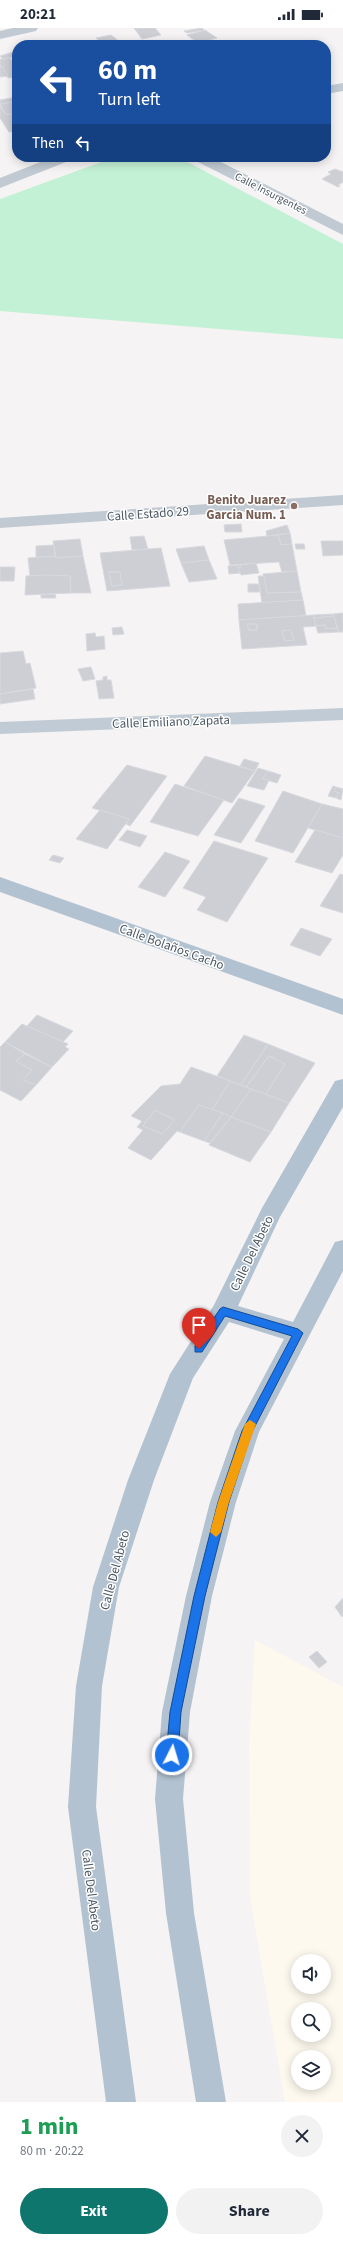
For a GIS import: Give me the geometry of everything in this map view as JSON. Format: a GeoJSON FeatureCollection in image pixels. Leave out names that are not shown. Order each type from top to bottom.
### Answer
{"type":"FeatureCollection","features":[{"type":"Feature","properties":{"kind":"main road","name":"Calle Bolaños Cacho"},"geometry":{"type":"LineString","coordinates":[[0,884],[343,1007]]}},
{"type":"Feature","properties":{"kind":"main road","name":"Calle Del Abeto"},"geometry":{"type":"LineString","coordinates":[[121,2102],[82,1806],[89,1686],[106,1587],[141,1480],[182,1374],[223,1311],[270,1214],[343,1087]]}},
{"type":"Feature","properties":{"kind":"main road"},"geometry":{"type":"LineString","coordinates":[[211,2102],[180,1913],[168,1799],[176,1712],[200,1596],[223,1502],[247,1431],[343,1249]]}},
{"type":"Feature","properties":{"kind":"main road"},"geometry":{"type":"LineString","coordinates":[[223,1311],[298,1333]]}},
{"type":"Feature","properties":{"kind":"street"},"geometry":{"type":"LineString","coordinates":[[0,35],[30,28]]}},
{"type":"Feature","properties":{"kind":"street"},"geometry":{"type":"LineString","coordinates":[[331,89],[343,87]]}},
{"type":"Feature","properties":{"kind":"street"},"geometry":{"type":"LineString","coordinates":[[0,183],[53,162]]}},
{"type":"Feature","properties":{"kind":"street","name":"Calle Insurgentes"},"geometry":{"type":"LineString","coordinates":[[209,162],[343,230]]}},
{"type":"Feature","properties":{"kind":"street","name":"Calle Estado 29"},"geometry":{"type":"LineString","coordinates":[[0,523],[343,500]]}},
{"type":"Feature","properties":{"kind":"street","name":"Calle Emiliano Zapata"},"geometry":{"type":"LineString","coordinates":[[0,728],[343,714]]}},
{"type":"Feature","properties":{"kind":"shaded area"},"geometry":{"type":"Polygon","coordinates":[[[255,1640],[343,1687],[343,2102],[285,2102],[250,1897],[249,1745],[255,1640]]]}},
{"type":"Feature","properties":{"kind":"green space"},"geometry":{"type":"Polygon","coordinates":[[[101,162],[187,162],[343,244],[343,339],[0,311],[0,199],[101,162]]]}},
{"type":"Feature","properties":{"kind":"building"},"geometry":{"type":"Polygon","coordinates":[[[134,28],[155,28],[161,35],[142,39],[134,28]]]}},
{"type":"Feature","properties":{"kind":"building"},"geometry":{"type":"Polygon","coordinates":[[[202,28],[204,30],[187,33],[184,31],[202,28]]]}},
{"type":"Feature","properties":{"kind":"building"},"geometry":{"type":"Polygon","coordinates":[[[205,30],[217,38],[209,40],[194,40],[187,35],[205,30]]]}},
{"type":"Feature","properties":{"kind":"building"},"geometry":{"type":"Polygon","coordinates":[[[111,35],[118,40],[98,40],[96,38],[111,35]]]}},
{"type":"Feature","properties":{"kind":"building"},"geometry":{"type":"Polygon","coordinates":[[[12,52],[12,57],[3,59],[0,56],[12,52]]]}},
{"type":"Feature","properties":{"kind":"building"},"geometry":{"type":"Polygon","coordinates":[[[10,58],[12,61],[12,77],[8,78],[0,65],[0,59],[10,58]]]}},
{"type":"Feature","properties":{"kind":"building"},"geometry":{"type":"Polygon","coordinates":[[[2,66],[8,76],[0,77],[0,67],[2,66]]]}},
{"type":"Feature","properties":{"kind":"building"},"geometry":{"type":"Polygon","coordinates":[[[12,98],[12,102],[0,104],[0,100],[12,98]]]}},
{"type":"Feature","properties":{"kind":"building"},"geometry":{"type":"Polygon","coordinates":[[[12,102],[12,114],[6,115],[0,104],[12,102]]]}},
{"type":"Feature","properties":{"kind":"building"},"geometry":{"type":"Polygon","coordinates":[[[0,106],[6,115],[12,114],[12,132],[9,132],[0,118],[0,106]]]}},
{"type":"Feature","properties":{"kind":"building"},"geometry":{"type":"Polygon","coordinates":[[[335,169],[343,172],[343,182],[338,185],[340,186],[338,187],[322,179],[331,174],[328,172],[335,169]]]}},
{"type":"Feature","properties":{"kind":"building"},"geometry":{"type":"Polygon","coordinates":[[[241,524],[242,532],[225,532],[224,525],[241,524]]]}},
{"type":"Feature","properties":{"kind":"building"},"geometry":{"type":"Polygon","coordinates":[[[287,525],[290,533],[267,536],[266,531],[287,525]]]}},
{"type":"Feature","properties":{"kind":"building"},"geometry":{"type":"Polygon","coordinates":[[[290,533],[292,544],[281,545],[278,535],[290,533]]]}},
{"type":"Feature","properties":{"kind":"building"},"geometry":{"type":"Polygon","coordinates":[[[278,535],[281,545],[292,544],[297,571],[282,572],[279,562],[230,565],[224,540],[278,535]]]}},
{"type":"Feature","properties":{"kind":"building"},"geometry":{"type":"Polygon","coordinates":[[[144,536],[148,549],[132,550],[130,537],[144,536]]]}},
{"type":"Feature","properties":{"kind":"building"},"geometry":{"type":"Polygon","coordinates":[[[80,539],[83,556],[56,558],[53,541],[80,539]]]}},
{"type":"Feature","properties":{"kind":"building"},"geometry":{"type":"Polygon","coordinates":[[[321,541],[343,541],[343,555],[323,556],[321,541]]]}},
{"type":"Feature","properties":{"kind":"building"},"geometry":{"type":"Polygon","coordinates":[[[295,544],[304,544],[305,549],[296,549],[295,544]]]}},
{"type":"Feature","properties":{"kind":"building"},"geometry":{"type":"Polygon","coordinates":[[[54,545],[55,556],[36,558],[36,546],[54,545]]]}},
{"type":"Feature","properties":{"kind":"building"},"geometry":{"type":"Polygon","coordinates":[[[204,546],[209,560],[181,563],[176,549],[204,546]]]}},
{"type":"Feature","properties":{"kind":"building"},"geometry":{"type":"Polygon","coordinates":[[[161,548],[170,586],[107,591],[100,553],[161,548]],[[109,572],[112,586],[122,585],[120,572],[109,572]]]}},
{"type":"Feature","properties":{"kind":"building"},"geometry":{"type":"Polygon","coordinates":[[[55,556],[56,558],[83,556],[91,593],[71,593],[70,576],[30,576],[28,558],[55,556]]]}},
{"type":"Feature","properties":{"kind":"building"},"geometry":{"type":"Polygon","coordinates":[[[209,560],[217,579],[189,582],[181,563],[209,560]]]}},
{"type":"Feature","properties":{"kind":"building"},"geometry":{"type":"Polygon","coordinates":[[[256,563],[259,573],[241,575],[238,568],[241,567],[240,565],[256,563]]]}},
{"type":"Feature","properties":{"kind":"building"},"geometry":{"type":"Polygon","coordinates":[[[240,565],[241,567],[238,568],[240,573],[229,574],[228,566],[240,565]]]}},
{"type":"Feature","properties":{"kind":"building"},"geometry":{"type":"Polygon","coordinates":[[[0,567],[15,567],[14,581],[0,581],[0,567]]]}},
{"type":"Feature","properties":{"kind":"building"},"geometry":{"type":"Polygon","coordinates":[[[297,571],[301,592],[267,593],[263,574],[297,571]]]}},
{"type":"Feature","properties":{"kind":"building"},"geometry":{"type":"Polygon","coordinates":[[[109,572],[120,572],[122,585],[112,586],[109,572]]]}},
{"type":"Feature","properties":{"kind":"building"},"geometry":{"type":"Polygon","coordinates":[[[26,576],[70,576],[71,593],[25,595],[26,576]]]}},
{"type":"Feature","properties":{"kind":"building"},"geometry":{"type":"Polygon","coordinates":[[[258,576],[264,576],[267,593],[301,592],[303,600],[262,603],[258,576]]]}},
{"type":"Feature","properties":{"kind":"building"},"geometry":{"type":"Polygon","coordinates":[[[248,584],[259,584],[260,592],[248,592],[248,584]]]}},
{"type":"Feature","properties":{"kind":"building"},"geometry":{"type":"Polygon","coordinates":[[[55,594],[56,598],[41,598],[41,595],[55,594]]]}},
{"type":"Feature","properties":{"kind":"building"},"geometry":{"type":"Polygon","coordinates":[[[303,600],[306,616],[239,620],[238,604],[303,600]]]}},
{"type":"Feature","properties":{"kind":"building"},"geometry":{"type":"Polygon","coordinates":[[[343,613],[343,632],[339,632],[333,614],[343,613]]]}},
{"type":"Feature","properties":{"kind":"building"},"geometry":{"type":"Polygon","coordinates":[[[333,614],[334,616],[314,618],[313,615],[333,614]]]}},
{"type":"Feature","properties":{"kind":"building"},"geometry":{"type":"Polygon","coordinates":[[[313,615],[316,626],[303,627],[307,645],[242,649],[239,620],[313,615]],[[247,624],[249,630],[257,630],[257,624],[247,624]],[[291,630],[282,631],[285,641],[294,640],[291,630]]]}},
{"type":"Feature","properties":{"kind":"building"},"geometry":{"type":"Polygon","coordinates":[[[334,616],[337,628],[326,629],[325,625],[316,626],[314,618],[334,616]]]}},
{"type":"Feature","properties":{"kind":"building"},"geometry":{"type":"Polygon","coordinates":[[[247,624],[257,624],[257,630],[249,630],[247,624]]]}},
{"type":"Feature","properties":{"kind":"building"},"geometry":{"type":"Polygon","coordinates":[[[325,625],[326,629],[337,628],[339,632],[318,633],[316,626],[325,625]]]}},
{"type":"Feature","properties":{"kind":"building"},"geometry":{"type":"Polygon","coordinates":[[[122,627],[124,634],[113,635],[112,628],[122,627]]]}},
{"type":"Feature","properties":{"kind":"building"},"geometry":{"type":"Polygon","coordinates":[[[291,630],[294,640],[285,641],[282,631],[291,630]]]}},
{"type":"Feature","properties":{"kind":"building"},"geometry":{"type":"Polygon","coordinates":[[[95,633],[96,637],[104,636],[105,649],[87,651],[86,634],[95,633]]]}},
{"type":"Feature","properties":{"kind":"building"},"geometry":{"type":"Polygon","coordinates":[[[23,651],[26,664],[30,663],[36,688],[0,694],[0,653],[23,651]]]}},
{"type":"Feature","properties":{"kind":"building"},"geometry":{"type":"Polygon","coordinates":[[[91,667],[95,679],[83,681],[78,669],[91,667]]]}},
{"type":"Feature","properties":{"kind":"building"},"geometry":{"type":"Polygon","coordinates":[[[107,676],[107,680],[111,680],[114,698],[99,699],[96,681],[103,680],[103,677],[107,676]]]}},
{"type":"Feature","properties":{"kind":"building"},"geometry":{"type":"Polygon","coordinates":[[[33,689],[35,699],[0,704],[0,694],[33,689]]]}},
{"type":"Feature","properties":{"kind":"building"},"geometry":{"type":"Polygon","coordinates":[[[205,756],[255,771],[232,803],[184,786],[205,756]]]}},
{"type":"Feature","properties":{"kind":"building"},"geometry":{"type":"Polygon","coordinates":[[[244,759],[259,763],[255,771],[240,766],[244,759]]]}},
{"type":"Feature","properties":{"kind":"building"},"geometry":{"type":"Polygon","coordinates":[[[127,765],[167,776],[130,826],[126,824],[129,819],[92,808],[127,765]]]}},
{"type":"Feature","properties":{"kind":"building"},"geometry":{"type":"Polygon","coordinates":[[[258,768],[268,771],[263,779],[269,780],[264,790],[247,786],[258,768]]]}},
{"type":"Feature","properties":{"kind":"building"},"geometry":{"type":"Polygon","coordinates":[[[268,771],[281,775],[277,783],[263,779],[268,771]]]}},
{"type":"Feature","properties":{"kind":"building"},"geometry":{"type":"Polygon","coordinates":[[[175,784],[224,800],[198,836],[150,822],[175,784]]]}},
{"type":"Feature","properties":{"kind":"building"},"geometry":{"type":"Polygon","coordinates":[[[333,786],[336,787],[334,791],[339,793],[336,798],[328,796],[333,786]]]}},
{"type":"Feature","properties":{"kind":"building"},"geometry":{"type":"Polygon","coordinates":[[[336,787],[343,789],[341,800],[336,798],[339,793],[334,791],[336,787]]]}},
{"type":"Feature","properties":{"kind":"building"},"geometry":{"type":"Polygon","coordinates":[[[283,791],[322,804],[293,853],[255,841],[283,791]]]}},
{"type":"Feature","properties":{"kind":"building"},"geometry":{"type":"Polygon","coordinates":[[[239,798],[265,806],[241,843],[214,835],[239,798]]]}},
{"type":"Feature","properties":{"kind":"building"},"geometry":{"type":"Polygon","coordinates":[[[322,804],[343,809],[343,838],[308,828],[322,804]]]}},
{"type":"Feature","properties":{"kind":"building"},"geometry":{"type":"Polygon","coordinates":[[[100,810],[129,819],[107,849],[76,839],[100,810]]]}},
{"type":"Feature","properties":{"kind":"building"},"geometry":{"type":"Polygon","coordinates":[[[127,830],[147,836],[140,847],[119,840],[127,830]]]}},
{"type":"Feature","properties":{"kind":"building"},"geometry":{"type":"Polygon","coordinates":[[[315,830],[343,838],[343,855],[332,873],[295,862],[315,830]]]}},
{"type":"Feature","properties":{"kind":"building"},"geometry":{"type":"Polygon","coordinates":[[[214,841],[268,858],[227,922],[197,910],[206,897],[183,888],[214,841]]]}},
{"type":"Feature","properties":{"kind":"building"},"geometry":{"type":"Polygon","coordinates":[[[165,852],[190,861],[165,897],[138,887],[165,852]]]}},
{"type":"Feature","properties":{"kind":"building"},"geometry":{"type":"Polygon","coordinates":[[[53,855],[64,858],[60,863],[49,860],[53,855]]]}},
{"type":"Feature","properties":{"kind":"building"},"geometry":{"type":"Polygon","coordinates":[[[340,874],[343,875],[343,913],[320,906],[340,874]]]}},
{"type":"Feature","properties":{"kind":"building"},"geometry":{"type":"Polygon","coordinates":[[[301,928],[332,939],[320,956],[290,945],[301,928]]]}},
{"type":"Feature","properties":{"kind":"building"},"geometry":{"type":"Polygon","coordinates":[[[37,1015],[73,1031],[63,1042],[27,1026],[37,1015]]]}},
{"type":"Feature","properties":{"kind":"building"},"geometry":{"type":"Polygon","coordinates":[[[22,1024],[68,1044],[65,1047],[69,1049],[52,1067],[5,1042],[22,1024]]]}},
{"type":"Feature","properties":{"kind":"building"},"geometry":{"type":"Polygon","coordinates":[[[244,1035],[268,1044],[241,1085],[217,1076],[244,1035]]]}},
{"type":"Feature","properties":{"kind":"building"},"geometry":{"type":"Polygon","coordinates":[[[5,1042],[25,1054],[16,1061],[32,1070],[23,1080],[36,1085],[21,1101],[0,1090],[0,1047],[5,1042]]]}},
{"type":"Feature","properties":{"kind":"building"},"geometry":{"type":"Polygon","coordinates":[[[268,1044],[315,1063],[289,1103],[265,1095],[285,1064],[273,1060],[275,1058],[269,1056],[246,1087],[241,1085],[268,1044]]]}},
{"type":"Feature","properties":{"kind":"building"},"geometry":{"type":"Polygon","coordinates":[[[25,1054],[52,1067],[36,1085],[23,1080],[32,1070],[16,1061],[25,1054]]]}},
{"type":"Feature","properties":{"kind":"building"},"geometry":{"type":"Polygon","coordinates":[[[269,1056],[285,1064],[265,1095],[246,1087],[269,1056]]]}},
{"type":"Feature","properties":{"kind":"building"},"geometry":{"type":"Polygon","coordinates":[[[191,1067],[230,1081],[212,1110],[199,1105],[180,1132],[177,1131],[151,1160],[128,1148],[143,1130],[137,1127],[142,1121],[131,1116],[161,1086],[180,1084],[191,1067]],[[155,1110],[143,1126],[162,1134],[175,1120],[155,1110]]]}},
{"type":"Feature","properties":{"kind":"building"},"geometry":{"type":"Polygon","coordinates":[[[230,1081],[251,1089],[231,1117],[212,1110],[230,1081]]]}},
{"type":"Feature","properties":{"kind":"building"},"geometry":{"type":"Polygon","coordinates":[[[251,1089],[289,1103],[271,1132],[231,1117],[251,1089]]]}},
{"type":"Feature","properties":{"kind":"building"},"geometry":{"type":"Polygon","coordinates":[[[199,1105],[223,1113],[204,1141],[180,1132],[199,1105]]]}},
{"type":"Feature","properties":{"kind":"building"},"geometry":{"type":"Polygon","coordinates":[[[155,1110],[175,1120],[162,1134],[143,1126],[155,1110]]]}},
{"type":"Feature","properties":{"kind":"building"},"geometry":{"type":"Polygon","coordinates":[[[223,1113],[231,1117],[210,1143],[204,1141],[223,1113]]]}},
{"type":"Feature","properties":{"kind":"building"},"geometry":{"type":"Polygon","coordinates":[[[231,1117],[271,1132],[250,1162],[209,1145],[231,1117]]]}},
{"type":"Feature","properties":{"kind":"building"},"geometry":{"type":"Polygon","coordinates":[[[343,1598],[343,1616],[342,1617],[335,1607],[343,1598]]]}},
{"type":"Feature","properties":{"kind":"building"},"geometry":{"type":"Polygon","coordinates":[[[317,1651],[327,1662],[319,1668],[309,1657],[317,1651]]]}},
{"type":"Feature","properties":{"kind":"slow traffic"},"geometry":{"type":"LineString","coordinates":[[216,1532],[223,1502],[250,1424]]}},
{"type":"Feature","properties":{"kind":"place","name":"Benito Juarez Garcia Num. 1"},"geometry":{"type":"Point","coordinates":[294,506]}},
{"type":"Feature","properties":{"kind":"route"},"geometry":{"type":"LineString","coordinates":[[172,1755],[176,1712],[200,1596],[223,1502],[247,1431],[298,1333],[223,1311],[199,1349]]}}]}
